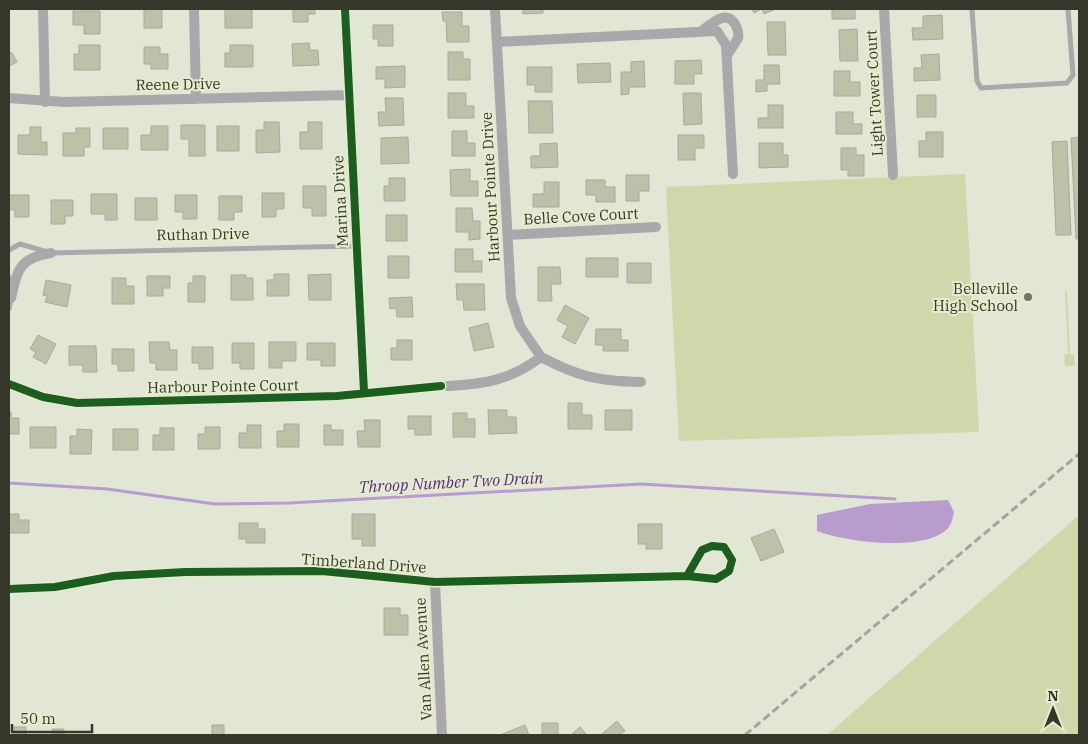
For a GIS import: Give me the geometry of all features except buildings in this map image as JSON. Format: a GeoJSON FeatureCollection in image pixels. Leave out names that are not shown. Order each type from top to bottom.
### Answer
{"type":"FeatureCollection","features":[{"type":"Feature","properties":{"kind":"street"},"geometry":{"type":"LineString","coordinates":[[43,9],[45,102]]}},
{"type":"Feature","properties":{"kind":"street"},"geometry":{"type":"LineString","coordinates":[[194,9],[196,99]]}},
{"type":"Feature","properties":{"kind":"street","name":"Marina Drive"},"geometry":{"type":"LineString","coordinates":[[344,9],[364,392]]}},
{"type":"Feature","properties":{"kind":"street","name":"Harbour Pointe Drive"},"geometry":{"type":"LineString","coordinates":[[495,9],[511,290],[520,326],[541,356]]}},
{"type":"Feature","properties":{"kind":"street","name":"Light Tower Court"},"geometry":{"type":"LineString","coordinates":[[884,9],[893,175]]}},
{"type":"Feature","properties":{"kind":"street"},"geometry":{"type":"LineString","coordinates":[[703,30],[721,18],[729,18],[734,22],[738,30],[738,38],[727,56]]}},
{"type":"Feature","properties":{"kind":"street"},"geometry":{"type":"LineString","coordinates":[[497,42],[703,30],[717,31],[725,40],[727,56],[733,174]]}},
{"type":"Feature","properties":{"kind":"street","name":"Reene Drive"},"geometry":{"type":"LineString","coordinates":[[9,98],[45,102],[348,95]]}},
{"type":"Feature","properties":{"kind":"street","name":"Belle Cove Court"},"geometry":{"type":"LineString","coordinates":[[508,235],[656,227]]}},
{"type":"Feature","properties":{"kind":"street","name":"Ruthan Drive"},"geometry":{"type":"LineString","coordinates":[[11,298],[21,266],[36,256],[51,253]]}},
{"type":"Feature","properties":{"kind":"street"},"geometry":{"type":"LineString","coordinates":[[541,356],[567,370],[592,379],[641,382]]}},
{"type":"Feature","properties":{"kind":"street","name":"Harbour Pointe Court"},"geometry":{"type":"LineString","coordinates":[[9,384],[43,397],[77,403],[302,398],[478,384],[502,379],[528,366],[541,356]]}},
{"type":"Feature","properties":{"kind":"street","name":"Timberland Drive"},"geometry":{"type":"LineString","coordinates":[[9,589],[55,587],[114,576],[185,572],[322,571],[435,582],[687,576]]}},
{"type":"Feature","properties":{"kind":"street","name":"Van Allen Avenue"},"geometry":{"type":"LineString","coordinates":[[435,582],[442,735]]}},
{"type":"Feature","properties":{"kind":"lane"},"geometry":{"type":"LineString","coordinates":[[972,9],[977,81],[981,88],[1067,83],[1071,80],[1073,75],[1068,9]]}},
{"type":"Feature","properties":{"kind":"lane","name":"Ruthan Drive"},"geometry":{"type":"LineString","coordinates":[[9,250],[20,244],[51,253],[356,246]]}},
{"type":"Feature","properties":{"kind":"lane","name":"Ruthan Drive"},"geometry":{"type":"LineString","coordinates":[[9,277],[11,298],[9,309]]}},
{"type":"Feature","properties":{"kind":"green space"},"geometry":{"type":"Polygon","coordinates":[[[965,174],[979,432],[679,441],[666,187],[965,174]]]}},
{"type":"Feature","properties":{"kind":"green space"},"geometry":{"type":"Polygon","coordinates":[[[1065,291],[1067,291],[1070,354],[1074,354],[1075,366],[1065,366],[1064,354],[1068,354],[1065,291]]]}},
{"type":"Feature","properties":{"kind":"green space"},"geometry":{"type":"Polygon","coordinates":[[[1079,515],[1079,735],[827,735],[1079,515]]]}},
{"type":"Feature","properties":{"kind":"shaded area"},"geometry":{"type":"Polygon","coordinates":[[[948,500],[954,512],[949,527],[938,535],[923,540],[905,543],[886,543],[846,539],[817,531],[817,515],[870,504],[948,500]]]}},
{"type":"Feature","properties":{"kind":"waterway","name":"Throop Number Two Drain"},"geometry":{"type":"LineString","coordinates":[[9,483],[107,489],[215,504],[289,503],[641,484],[895,499]]}},
{"type":"Feature","properties":{"kind":"railway"},"geometry":{"type":"LineString","coordinates":[[745,735],[1079,454]]}},
{"type":"Feature","properties":{"kind":"cycle path"},"geometry":{"type":"LineString","coordinates":[[345,9],[364,392]]}},
{"type":"Feature","properties":{"kind":"cycle path"},"geometry":{"type":"LineString","coordinates":[[9,384],[43,397],[77,403],[337,396],[441,386]]}},
{"type":"Feature","properties":{"kind":"cycle path"},"geometry":{"type":"LineString","coordinates":[[9,589],[55,587],[114,576],[185,572],[322,571],[435,582],[687,576],[716,579],[729,571],[732,560],[724,547],[712,546],[702,550],[687,576]]}},
{"type":"Feature","properties":{"kind":"place","name":"Belleville High School"},"geometry":{"type":"Point","coordinates":[1028,297]}}]}
